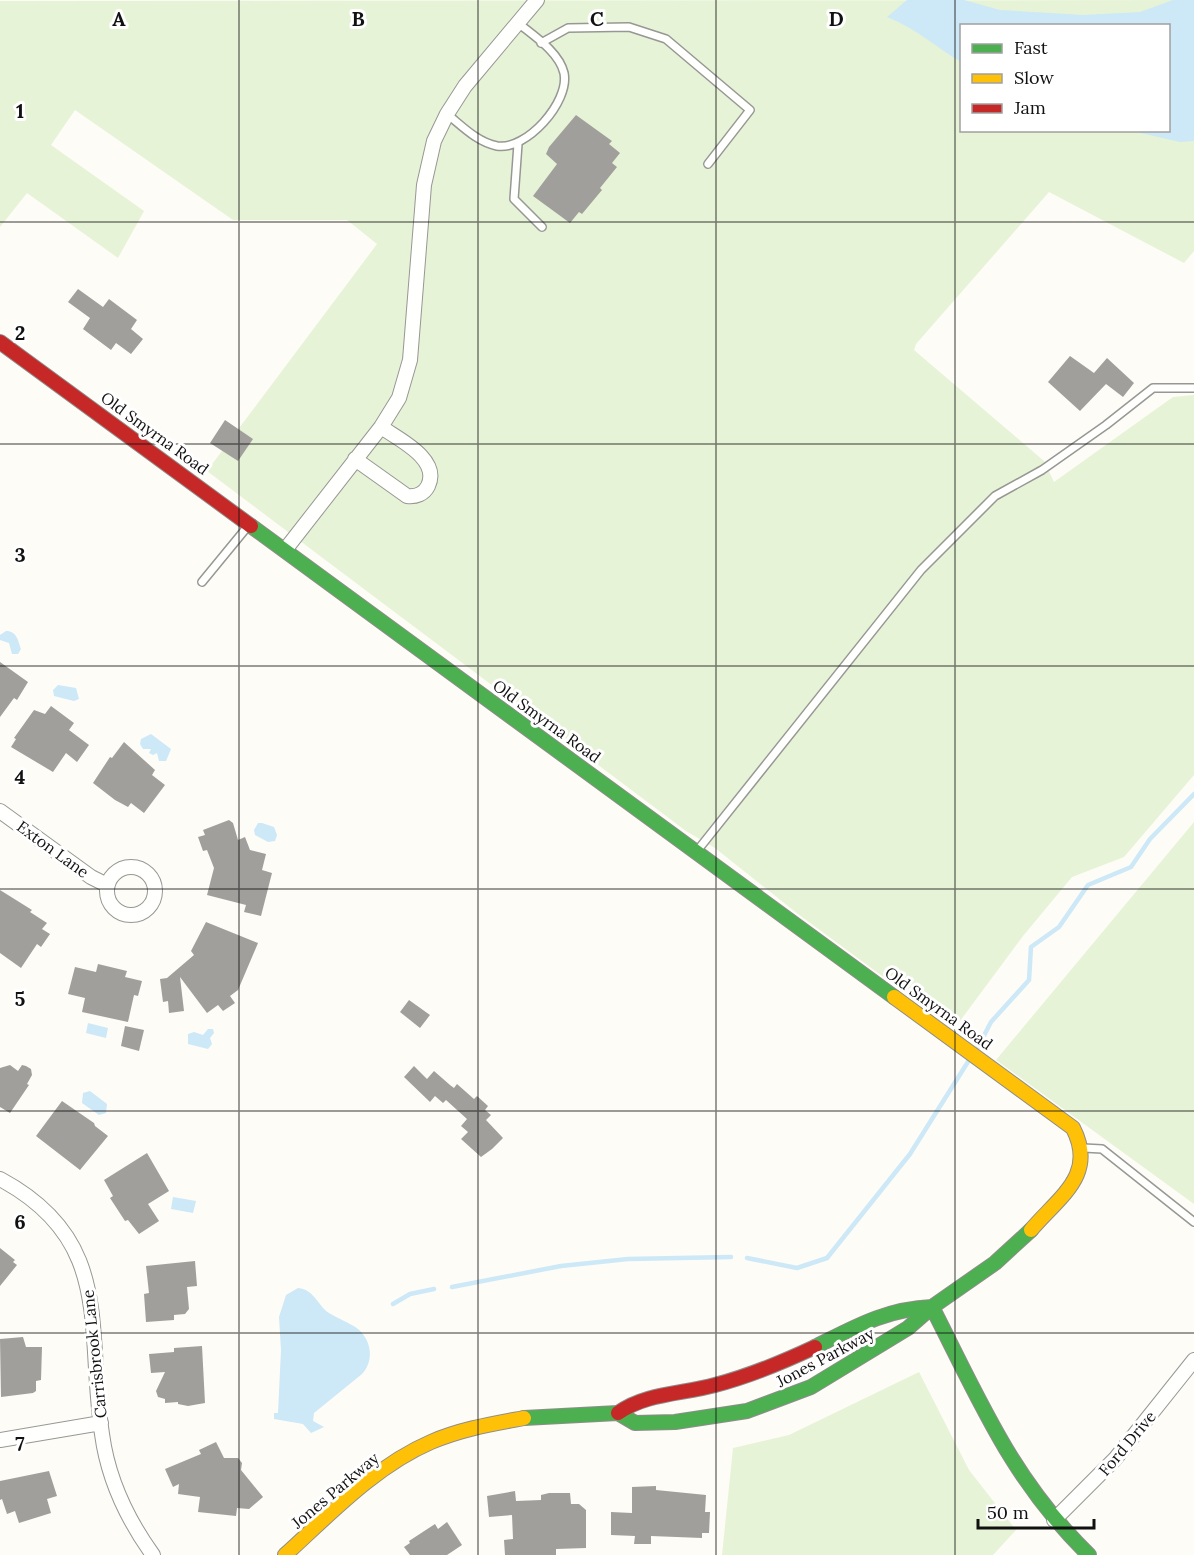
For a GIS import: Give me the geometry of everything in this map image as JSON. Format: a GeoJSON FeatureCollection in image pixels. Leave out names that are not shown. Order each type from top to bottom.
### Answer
{"type":"FeatureCollection","features":[{"type":"Feature","properties":{"kind":"street"},"geometry":{"type":"LineString","coordinates":[[285,550],[381,426],[399,398],[408,373],[425,173],[434,141],[447,114],[465,86],[537,0]]}},
{"type":"Feature","properties":{"kind":"street","name":"Old Smyrna Road"},"geometry":{"type":"LineString","coordinates":[[0,342],[697,850],[1073,1128],[1083,1148]]}},
{"type":"Feature","properties":{"kind":"street"},"geometry":{"type":"LineString","coordinates":[[355,459],[407,496],[419,495],[426,489],[431,475],[426,462],[381,426]]}},
{"type":"Feature","properties":{"kind":"street","name":"Exton Lane"},"geometry":{"type":"LineString","coordinates":[[0,811],[91,877],[107,885]]}},
{"type":"Feature","properties":{"kind":"street","name":"Jones Parkway"},"geometry":{"type":"LineString","coordinates":[[285,1555],[369,1479],[429,1443],[473,1427],[541,1415],[618,1413],[635,1423],[675,1422],[747,1411],[779,1401],[844,1369],[908,1328],[932,1307],[995,1263],[1028,1233],[1079,1174],[1084,1161],[1083,1148]]}},
{"type":"Feature","properties":{"kind":"street","name":"Carrisbrook Lane"},"geometry":{"type":"LineString","coordinates":[[0,1179],[34,1201],[54,1218],[72,1243],[85,1271],[101,1423],[111,1476],[137,1533],[153,1555]]}},
{"type":"Feature","properties":{"kind":"street"},"geometry":{"type":"LineString","coordinates":[[932,1307],[1007,1458],[1029,1491],[1089,1555]]}},
{"type":"Feature","properties":{"kind":"street","name":"Jones Parkway"},"geometry":{"type":"LineString","coordinates":[[618,1413],[635,1401],[716,1385],[779,1364],[883,1314],[908,1308],[932,1307]]}},
{"type":"Feature","properties":{"kind":"street","name":"Ford Drive"},"geometry":{"type":"LineString","coordinates":[[1054,1520],[1115,1460],[1194,1360]]}},
{"type":"Feature","properties":{"kind":"street"},"geometry":{"type":"LineString","coordinates":[[0,1440],[101,1423]]}},
{"type":"Feature","properties":{"kind":"lane"},"geometry":{"type":"LineString","coordinates":[[447,114],[478,139],[498,146],[518,144],[534,132],[560,100],[564,74],[553,53],[518,23]]}},
{"type":"Feature","properties":{"kind":"lane"},"geometry":{"type":"LineString","coordinates":[[541,43],[568,28],[629,27],[666,39],[750,110],[708,164]]}},
{"type":"Feature","properties":{"kind":"lane"},"geometry":{"type":"LineString","coordinates":[[518,144],[514,199],[542,227]]}},
{"type":"Feature","properties":{"kind":"lane"},"geometry":{"type":"LineString","coordinates":[[697,850],[921,570],[995,496],[1042,470],[1153,388],[1194,388]]}},
{"type":"Feature","properties":{"kind":"lane"},"geometry":{"type":"LineString","coordinates":[[202,582],[250,523]]}},
{"type":"Feature","properties":{"kind":"lane"},"geometry":{"type":"LineString","coordinates":[[1083,1148],[1102,1149],[1194,1222]]}},
{"type":"Feature","properties":{"kind":"green space"},"geometry":{"type":"Polygon","coordinates":[[[1194,0],[1194,251],[1184,263],[1049,192],[916,344],[914,350],[1044,461],[1054,482],[1173,397],[1194,395],[1194,775],[1124,857],[1072,877],[1023,936],[954,1029],[798,914],[715,848],[686,831],[207,471],[377,244],[347,220],[233,220],[75,110],[51,145],[144,211],[118,258],[27,193],[0,227],[0,1],[1194,0]]]}},
{"type":"Feature","properties":{"kind":"green space"},"geometry":{"type":"Polygon","coordinates":[[[1194,822],[1194,1204],[996,1060],[1194,822]]]}},
{"type":"Feature","properties":{"kind":"green space"},"geometry":{"type":"Polygon","coordinates":[[[919,1372],[969,1470],[1016,1530],[993,1555],[722,1555],[733,1448],[789,1435],[919,1372]]]}},
{"type":"Feature","properties":{"kind":"water"},"geometry":{"type":"Polygon","coordinates":[[[907,0],[964,0],[1000,10],[1083,15],[1140,12],[1173,0],[1194,0],[1194,141],[1180,142],[1136,132],[1170,132],[1170,24],[960,24],[960,61],[916,32],[887,17],[907,0]]]}},
{"type":"Feature","properties":{"kind":"water"},"geometry":{"type":"Polygon","coordinates":[[[10,631],[16,637],[21,649],[18,654],[12,654],[9,643],[0,640],[0,635],[10,631]]]}},
{"type":"Feature","properties":{"kind":"water"},"geometry":{"type":"Polygon","coordinates":[[[58,685],[76,688],[79,699],[74,701],[54,696],[53,690],[58,685]]]}},
{"type":"Feature","properties":{"kind":"water"},"geometry":{"type":"Polygon","coordinates":[[[151,734],[171,749],[166,761],[159,761],[157,753],[153,755],[149,753],[151,749],[143,749],[140,744],[141,739],[151,734]]]}},
{"type":"Feature","properties":{"kind":"water"},"geometry":{"type":"Polygon","coordinates":[[[258,823],[274,827],[277,835],[275,841],[268,842],[255,835],[254,830],[258,823]]]}},
{"type":"Feature","properties":{"kind":"water"},"geometry":{"type":"Polygon","coordinates":[[[88,1023],[108,1028],[106,1038],[86,1033],[88,1023]]]}},
{"type":"Feature","properties":{"kind":"water"},"geometry":{"type":"Polygon","coordinates":[[[208,1029],[213,1029],[214,1033],[210,1038],[212,1044],[208,1049],[188,1044],[188,1034],[194,1032],[203,1035],[208,1029]]]}},
{"type":"Feature","properties":{"kind":"water"},"geometry":{"type":"Polygon","coordinates":[[[90,1091],[107,1104],[106,1113],[99,1115],[82,1103],[83,1093],[90,1091]]]}},
{"type":"Feature","properties":{"kind":"water"},"geometry":{"type":"Polygon","coordinates":[[[173,1197],[196,1201],[193,1213],[171,1209],[173,1197]]]}},
{"type":"Feature","properties":{"kind":"water"},"geometry":{"type":"Polygon","coordinates":[[[298,1288],[312,1295],[329,1313],[358,1329],[366,1339],[370,1351],[366,1369],[362,1374],[314,1413],[313,1421],[324,1427],[311,1433],[303,1424],[274,1419],[274,1413],[278,1413],[281,1350],[279,1317],[286,1295],[298,1288]]]}},
{"type":"Feature","properties":{"kind":"building"},"geometry":{"type":"Polygon","coordinates":[[[576,115],[612,141],[609,144],[620,153],[612,163],[617,167],[600,188],[602,190],[582,214],[579,212],[570,223],[533,196],[557,164],[546,154],[549,147],[576,115]]]}},
{"type":"Feature","properties":{"kind":"building"},"geometry":{"type":"Polygon","coordinates":[[[78,289],[103,307],[109,299],[137,320],[131,329],[143,339],[131,354],[116,343],[111,350],[83,329],[90,318],[68,302],[78,289]]]}},
{"type":"Feature","properties":{"kind":"building"},"geometry":{"type":"Polygon","coordinates":[[[1070,356],[1094,373],[1107,358],[1134,383],[1123,397],[1106,384],[1080,411],[1048,382],[1070,356]]]}},
{"type":"Feature","properties":{"kind":"building"},"geometry":{"type":"Polygon","coordinates":[[[225,420],[253,439],[238,461],[210,443],[225,420]]]}},
{"type":"Feature","properties":{"kind":"building"},"geometry":{"type":"Polygon","coordinates":[[[0,662],[28,682],[17,700],[14,698],[0,717],[0,662]]]}},
{"type":"Feature","properties":{"kind":"building"},"geometry":{"type":"Polygon","coordinates":[[[51,706],[74,723],[69,730],[89,745],[77,762],[66,753],[53,772],[11,747],[16,739],[14,738],[34,710],[45,714],[51,706]]]}},
{"type":"Feature","properties":{"kind":"building"},"geometry":{"type":"Polygon","coordinates":[[[124,742],[155,770],[152,775],[165,785],[144,813],[131,803],[128,807],[115,800],[93,783],[110,757],[112,758],[124,742]]]}},
{"type":"Feature","properties":{"kind":"building"},"geometry":{"type":"Polygon","coordinates":[[[229,820],[233,823],[238,840],[245,837],[250,850],[266,854],[262,870],[272,873],[261,916],[244,912],[246,905],[207,895],[214,868],[207,850],[203,851],[198,837],[205,835],[203,830],[229,820]]]}},
{"type":"Feature","properties":{"kind":"building"},"geometry":{"type":"Polygon","coordinates":[[[0,890],[32,910],[30,912],[47,923],[42,929],[50,934],[41,947],[37,944],[21,968],[0,953],[0,890]]]}},
{"type":"Feature","properties":{"kind":"building"},"geometry":{"type":"Polygon","coordinates":[[[206,922],[258,943],[238,990],[230,996],[235,1003],[223,1011],[218,1005],[207,1013],[180,977],[184,1011],[169,1013],[168,1001],[163,1002],[160,979],[167,978],[194,955],[191,951],[206,922]]]}},
{"type":"Feature","properties":{"kind":"building"},"geometry":{"type":"Polygon","coordinates":[[[98,964],[127,971],[125,977],[142,981],[138,996],[134,995],[128,1022],[82,1012],[85,998],[68,994],[75,967],[96,972],[98,964]]]}},
{"type":"Feature","properties":{"kind":"building"},"geometry":{"type":"Polygon","coordinates":[[[409,1000],[430,1015],[420,1028],[400,1012],[409,1000]]]}},
{"type":"Feature","properties":{"kind":"building"},"geometry":{"type":"Polygon","coordinates":[[[125,1026],[144,1030],[139,1051],[121,1046],[125,1026]]]}},
{"type":"Feature","properties":{"kind":"building"},"geometry":{"type":"Polygon","coordinates":[[[10,1065],[18,1071],[22,1065],[26,1066],[31,1069],[32,1075],[27,1084],[29,1085],[10,1113],[0,1107],[0,1068],[10,1065]]]}},
{"type":"Feature","properties":{"kind":"building"},"geometry":{"type":"Polygon","coordinates":[[[414,1066],[427,1079],[434,1071],[454,1088],[457,1084],[474,1099],[477,1096],[488,1106],[485,1110],[491,1115],[486,1120],[503,1138],[481,1157],[461,1139],[468,1132],[461,1126],[467,1119],[446,1100],[443,1103],[435,1096],[430,1102],[404,1077],[414,1066]]]}},
{"type":"Feature","properties":{"kind":"building"},"geometry":{"type":"Polygon","coordinates":[[[62,1101],[94,1123],[108,1136],[80,1170],[36,1136],[62,1101]]]}},
{"type":"Feature","properties":{"kind":"building"},"geometry":{"type":"Polygon","coordinates":[[[147,1153],[169,1191],[148,1204],[159,1221],[139,1234],[128,1220],[125,1221],[110,1198],[113,1196],[104,1180],[147,1153]]]}},
{"type":"Feature","properties":{"kind":"building"},"geometry":{"type":"Polygon","coordinates":[[[0,1248],[15,1260],[13,1262],[17,1265],[0,1286],[0,1248]]]}},
{"type":"Feature","properties":{"kind":"building"},"geometry":{"type":"Polygon","coordinates":[[[195,1261],[197,1286],[187,1287],[189,1309],[185,1314],[174,1315],[174,1320],[146,1322],[144,1294],[149,1293],[146,1266],[195,1261]]]}},
{"type":"Feature","properties":{"kind":"building"},"geometry":{"type":"Polygon","coordinates":[[[23,1337],[26,1347],[42,1347],[41,1380],[36,1381],[36,1391],[33,1393],[1,1397],[0,1339],[23,1337]]]}},
{"type":"Feature","properties":{"kind":"building"},"geometry":{"type":"Polygon","coordinates":[[[202,1346],[205,1403],[188,1406],[178,1404],[178,1402],[165,1403],[165,1399],[158,1397],[156,1391],[165,1372],[151,1373],[149,1354],[174,1352],[174,1348],[202,1346]]]}},
{"type":"Feature","properties":{"kind":"building"},"geometry":{"type":"Polygon","coordinates":[[[216,1442],[224,1458],[238,1458],[242,1463],[241,1470],[263,1497],[249,1509],[237,1508],[236,1516],[198,1512],[200,1497],[178,1494],[179,1484],[173,1487],[165,1469],[201,1454],[199,1450],[216,1442]]]}},
{"type":"Feature","properties":{"kind":"building"},"geometry":{"type":"Polygon","coordinates":[[[49,1471],[57,1496],[47,1499],[51,1513],[19,1523],[15,1511],[7,1514],[2,1499],[0,1500],[0,1481],[49,1471]]]}},
{"type":"Feature","properties":{"kind":"building"},"geometry":{"type":"Polygon","coordinates":[[[656,1486],[656,1490],[706,1495],[705,1512],[710,1512],[709,1533],[702,1533],[702,1538],[651,1536],[651,1544],[634,1544],[635,1536],[611,1535],[611,1512],[632,1513],[632,1487],[656,1486]]]}},
{"type":"Feature","properties":{"kind":"building"},"geometry":{"type":"Polygon","coordinates":[[[515,1491],[516,1501],[541,1500],[541,1495],[549,1493],[570,1493],[571,1504],[579,1504],[586,1510],[586,1548],[556,1549],[556,1555],[505,1555],[504,1540],[513,1539],[512,1515],[489,1517],[487,1496],[515,1491]]]}},
{"type":"Feature","properties":{"kind":"building"},"geometry":{"type":"Polygon","coordinates":[[[447,1522],[462,1545],[447,1555],[410,1555],[404,1547],[410,1543],[409,1541],[435,1524],[438,1529],[447,1522]]]}},
{"type":"Feature","properties":{"kind":"waterway"},"geometry":{"type":"LineString","coordinates":[[976,1051],[991,1022],[1029,980],[1031,947],[1059,927],[1088,885],[1131,867],[1150,839],[1194,794]]}},
{"type":"Feature","properties":{"kind":"waterway"},"geometry":{"type":"LineString","coordinates":[[747,1258],[797,1268],[827,1258],[910,1154],[971,1057]]}},
{"type":"Feature","properties":{"kind":"waterway"},"geometry":{"type":"LineString","coordinates":[[452,1287],[561,1266],[628,1259],[731,1257]]}},
{"type":"Feature","properties":{"kind":"waterway"},"geometry":{"type":"LineString","coordinates":[[393,1304],[410,1294],[434,1289]]}},
{"type":"Feature","properties":{"kind":"traffic: fast"},"geometry":{"type":"LineString","coordinates":[[251,526],[894,997]]}},
{"type":"Feature","properties":{"kind":"traffic: fast"},"geometry":{"type":"LineString","coordinates":[[524,1418],[618,1413],[635,1423],[675,1422],[747,1411],[811,1387],[908,1328],[932,1307],[995,1263],[1031,1230]]}},
{"type":"Feature","properties":{"kind":"traffic: fast"},"geometry":{"type":"LineString","coordinates":[[932,1307],[982,1407],[1018,1468],[1062,1527],[1089,1555]]}},
{"type":"Feature","properties":{"kind":"traffic: fast"},"geometry":{"type":"LineString","coordinates":[[815,1347],[885,1315],[915,1308],[932,1307]]}},
{"type":"Feature","properties":{"kind":"traffic: slow"},"geometry":{"type":"LineString","coordinates":[[894,997],[1073,1128],[1079,1144],[1081,1159],[1078,1172],[1072,1184],[1031,1230]]}},
{"type":"Feature","properties":{"kind":"traffic: slow"},"geometry":{"type":"LineString","coordinates":[[285,1555],[354,1492],[410,1452],[431,1442],[477,1427],[524,1418]]}},
{"type":"Feature","properties":{"kind":"traffic: jam"},"geometry":{"type":"LineString","coordinates":[[0,342],[251,526]]}},
{"type":"Feature","properties":{"kind":"traffic: jam"},"geometry":{"type":"LineString","coordinates":[[618,1413],[640,1401],[703,1388],[741,1377],[815,1347]]}}]}
